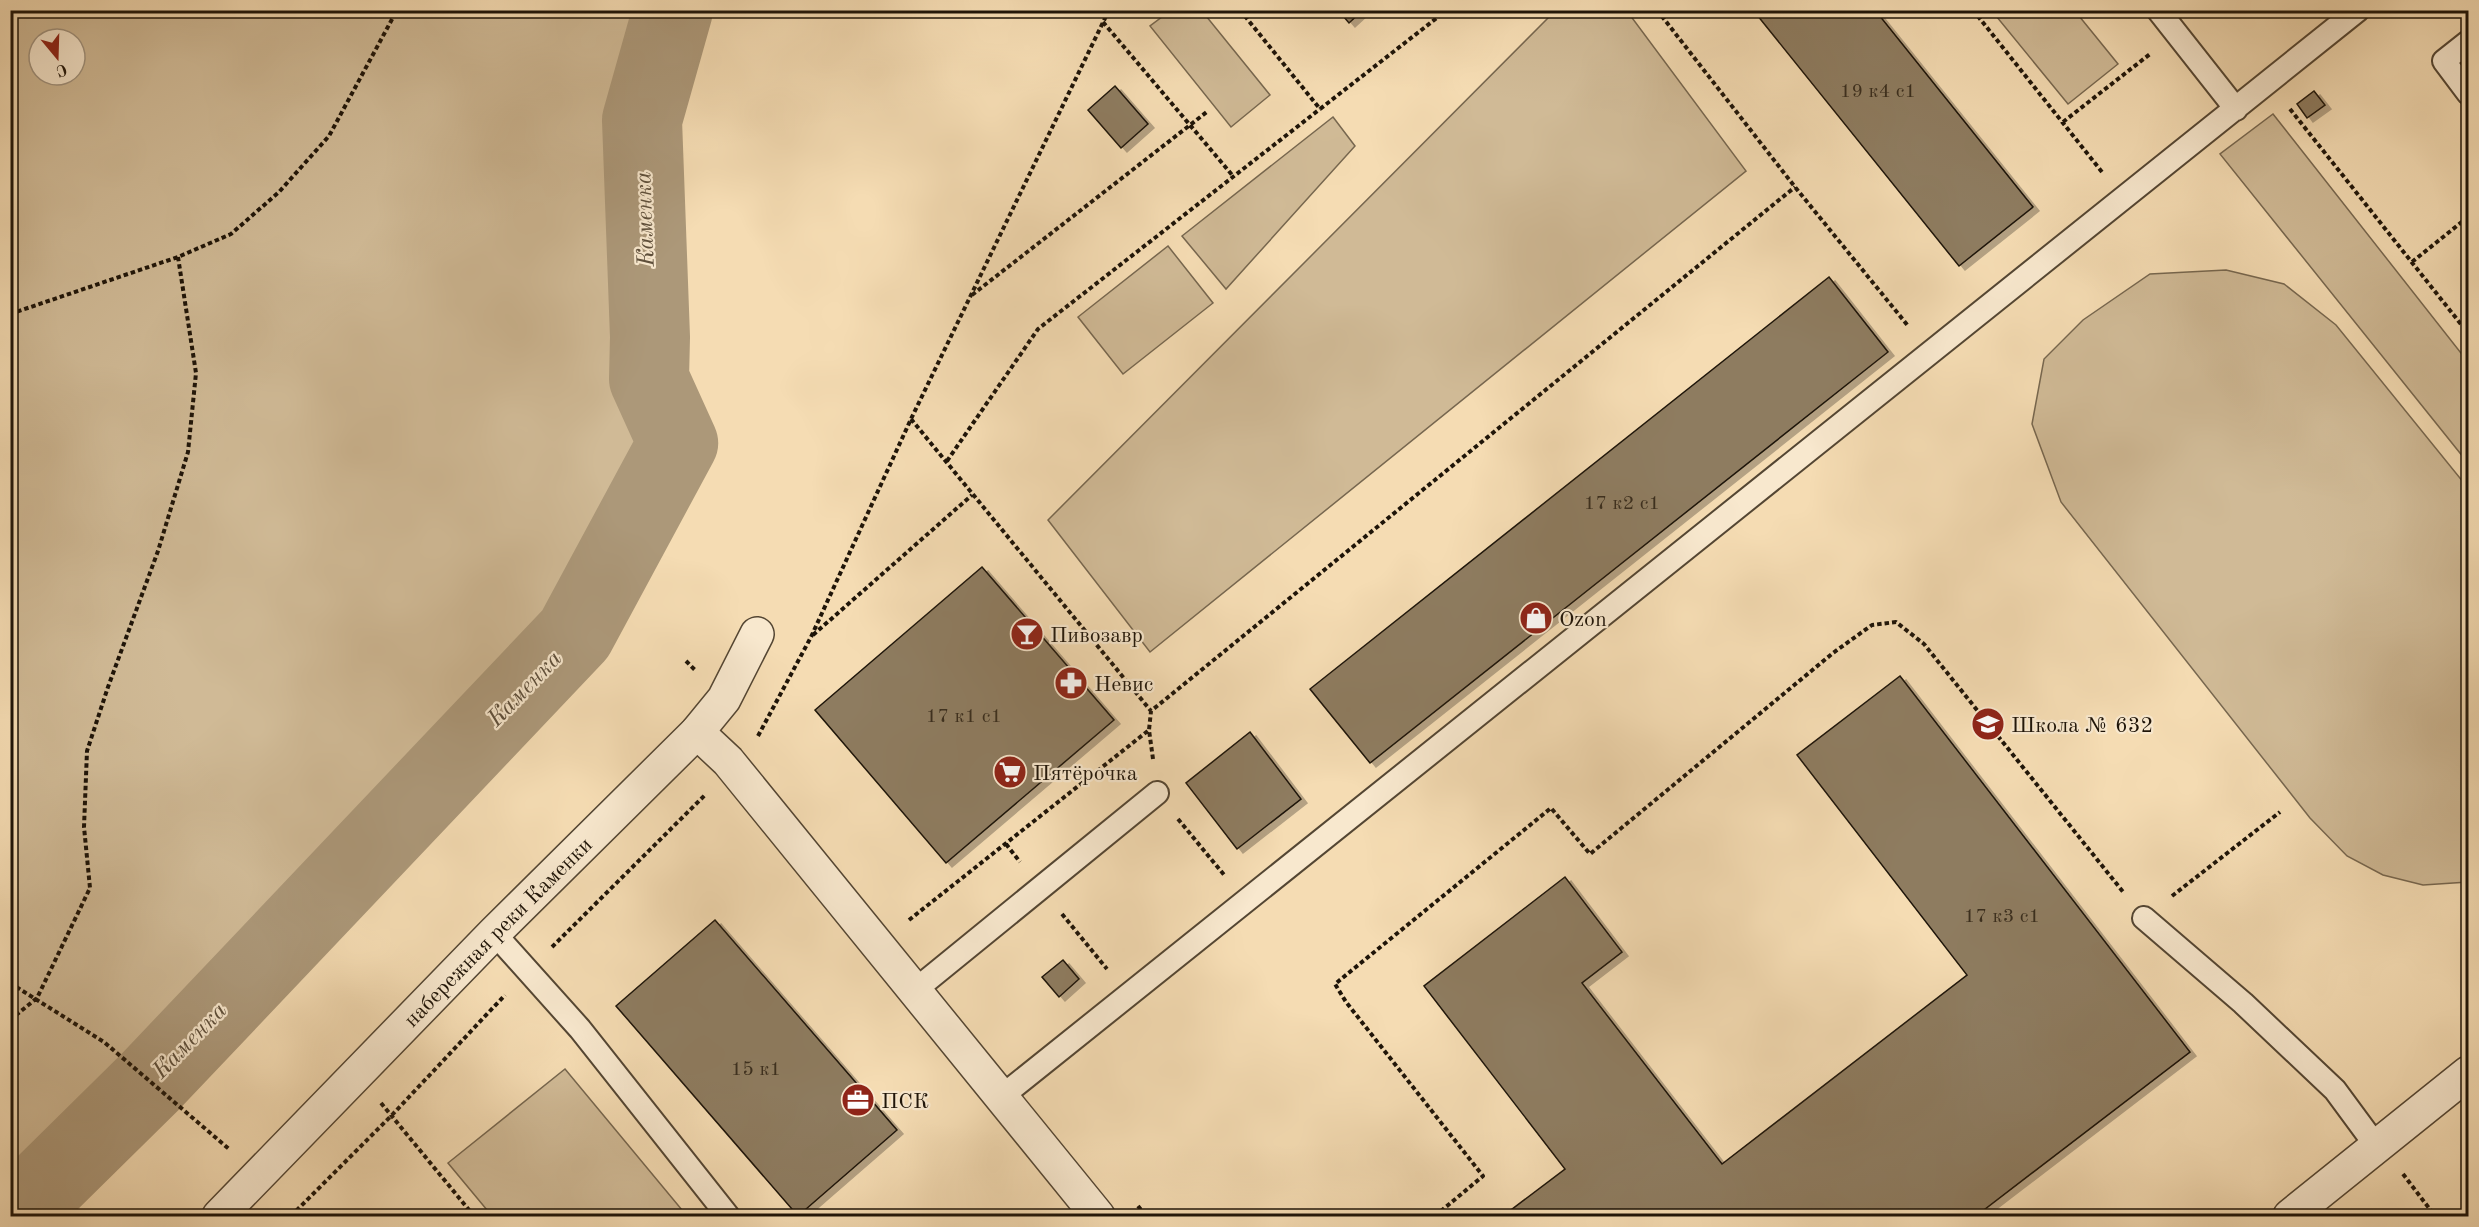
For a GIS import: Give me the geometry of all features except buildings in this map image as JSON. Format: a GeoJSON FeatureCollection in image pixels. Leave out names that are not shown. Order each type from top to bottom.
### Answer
{"type":"FeatureCollection","features":[{"type":"Feature","properties":{"kind":"street","name":"набережная реки Каменки"},"geometry":{"type":"LineString","coordinates":[[219,1216],[494,933],[698,732],[724,699],[757,634]]}},
{"type":"Feature","properties":{"kind":"street"},"geometry":{"type":"LineString","coordinates":[[698,732],[728,761],[1098,1216]]}},
{"type":"Feature","properties":{"kind":"street"},"geometry":{"type":"LineString","coordinates":[[2290,1216],[2469,1073]]}},
{"type":"Feature","properties":{"kind":"lane"},"geometry":{"type":"LineString","coordinates":[[2158,10],[2236,109]]}},
{"type":"Feature","properties":{"kind":"lane"},"geometry":{"type":"LineString","coordinates":[[1001,1097],[2358,10]]}},
{"type":"Feature","properties":{"kind":"lane"},"geometry":{"type":"LineString","coordinates":[[2469,42],[2444,61],[2469,93]]}},
{"type":"Feature","properties":{"kind":"lane"},"geometry":{"type":"LineString","coordinates":[[914,991],[1157,793]]}},
{"type":"Feature","properties":{"kind":"lane"},"geometry":{"type":"LineString","coordinates":[[2144,918],[2243,1003],[2335,1090],[2377,1146]]}},
{"type":"Feature","properties":{"kind":"lane"},"geometry":{"type":"LineString","coordinates":[[494,933],[580,1029],[728,1216]]}},
{"type":"Feature","properties":{"kind":"path"},"geometry":{"type":"LineString","coordinates":[[10,314],[178,256],[231,234],[279,192],[329,135],[397,10]]}},
{"type":"Feature","properties":{"kind":"path"},"geometry":{"type":"LineString","coordinates":[[728,761],[758,737],[811,637],[911,419],[1108,10]]}},
{"type":"Feature","properties":{"kind":"path"},"geometry":{"type":"LineString","coordinates":[[1240,10],[1320,109]]}},
{"type":"Feature","properties":{"kind":"path"},"geometry":{"type":"LineString","coordinates":[[946,461],[1038,329],[1447,10]]}},
{"type":"Feature","properties":{"kind":"path"},"geometry":{"type":"LineString","coordinates":[[1657,10],[1795,187],[1930,353]]}},
{"type":"Feature","properties":{"kind":"path"},"geometry":{"type":"LineString","coordinates":[[1973,10],[2123,199]]}},
{"type":"Feature","properties":{"kind":"path"},"geometry":{"type":"LineString","coordinates":[[1103,22],[1233,176]]}},
{"type":"Feature","properties":{"kind":"path"},"geometry":{"type":"LineString","coordinates":[[2063,122],[2176,33]]}},
{"type":"Feature","properties":{"kind":"path"},"geometry":{"type":"LineString","coordinates":[[2268,82],[2469,333]]}},
{"type":"Feature","properties":{"kind":"path"},"geometry":{"type":"LineString","coordinates":[[971,296],[1208,111]]}},
{"type":"Feature","properties":{"kind":"path"},"geometry":{"type":"LineString","coordinates":[[1246,901],[1157,793],[1149,730],[1151,711],[1795,187]]}},
{"type":"Feature","properties":{"kind":"path"},"geometry":{"type":"LineString","coordinates":[[2412,262],[2469,217]]}},
{"type":"Feature","properties":{"kind":"path"},"geometry":{"type":"LineString","coordinates":[[10,1020],[37,998],[90,888],[84,827],[87,751],[158,551],[188,452],[196,373],[178,256]]}},
{"type":"Feature","properties":{"kind":"path"},"geometry":{"type":"LineString","coordinates":[[911,419],[1151,711]]}},
{"type":"Feature","properties":{"kind":"path"},"geometry":{"type":"LineString","coordinates":[[811,637],[972,495]]}},
{"type":"Feature","properties":{"kind":"path"},"geometry":{"type":"LineString","coordinates":[[1434,1216],[1483,1176],[1346,1002],[1335,984],[1551,808],[1590,854],[1833,653],[1872,625],[1896,622],[1924,644],[2144,918],[2280,812]]}},
{"type":"Feature","properties":{"kind":"path"},"geometry":{"type":"LineString","coordinates":[[909,921],[1149,730]]}},
{"type":"Feature","properties":{"kind":"path"},"geometry":{"type":"LineString","coordinates":[[291,1216],[392,1115],[529,970],[711,789]]}},
{"type":"Feature","properties":{"kind":"path"},"geometry":{"type":"LineString","coordinates":[[1006,844],[1128,995]]}},
{"type":"Feature","properties":{"kind":"path"},"geometry":{"type":"LineString","coordinates":[[10,983],[104,1042],[229,1149]]}},
{"type":"Feature","properties":{"kind":"path"},"geometry":{"type":"LineString","coordinates":[[357,1076],[392,1115],[474,1216]]}},
{"type":"Feature","properties":{"kind":"path"},"geometry":{"type":"LineString","coordinates":[[2402,1173],[2435,1216]]}},
{"type":"Feature","properties":{"kind":"shaded area"},"geometry":{"type":"Polygon","coordinates":[[[11,10],[655,11],[642,120],[650,337],[649,379],[678,443],[575,634],[150,1082],[14,1216],[10,1216],[11,10]]]}},
{"type":"Feature","properties":{"kind":"shaded area"},"geometry":{"type":"Polygon","coordinates":[[[1170,11],[1202,11],[1270,95],[1231,127],[1150,26],[1170,11]]]}},
{"type":"Feature","properties":{"kind":"shaded area"},"geometry":{"type":"Polygon","coordinates":[[[1555,11],[1627,11],[1746,171],[1150,652],[1048,520],[1555,11]]]}},
{"type":"Feature","properties":{"kind":"shaded area"},"geometry":{"type":"Polygon","coordinates":[[[1992,11],[2075,11],[2118,64],[2068,104],[1992,11]]]}},
{"type":"Feature","properties":{"kind":"shaded area"},"geometry":{"type":"Polygon","coordinates":[[[2273,114],[2468,362],[2468,463],[2220,154],[2273,114]]]}},
{"type":"Feature","properties":{"kind":"shaded area"},"geometry":{"type":"Polygon","coordinates":[[[1333,117],[1355,146],[1226,289],[1182,236],[1333,117]]]}},
{"type":"Feature","properties":{"kind":"shaded area"},"geometry":{"type":"Polygon","coordinates":[[[1168,246],[1213,303],[1123,374],[1078,317],[1168,246]]]}},
{"type":"Feature","properties":{"kind":"shaded area"},"geometry":{"type":"Polygon","coordinates":[[[2226,270],[2284,284],[2336,325],[2468,488],[2468,882],[2423,885],[2383,875],[2347,856],[2310,818],[2061,502],[2032,424],[2044,359],[2083,320],[2150,274],[2226,270]]]}},
{"type":"Feature","properties":{"kind":"shaded area"},"geometry":{"type":"Polygon","coordinates":[[[565,1069],[687,1216],[492,1216],[448,1163],[565,1069]]]}},
{"type":"Feature","properties":{"kind":"waterway","name":"Каменка"},"geometry":{"type":"LineString","coordinates":[[14,1216],[150,1082],[575,634],[678,443],[649,379],[650,337],[642,120],[673,10]]}},
{"type":"Feature","properties":{"kind":"place","name":"Ozon"},"geometry":{"type":"Point","coordinates":[1536,618]}},
{"type":"Feature","properties":{"kind":"place","name":"Пивозавр"},"geometry":{"type":"Point","coordinates":[1027,634]}},
{"type":"Feature","properties":{"kind":"place","name":"Невис"},"geometry":{"type":"Point","coordinates":[1071,683]}},
{"type":"Feature","properties":{"kind":"place","name":"Школа № 632"},"geometry":{"type":"Point","coordinates":[1988,724]}},
{"type":"Feature","properties":{"kind":"place","name":"Пятёрочка"},"geometry":{"type":"Point","coordinates":[1010,772]}},
{"type":"Feature","properties":{"kind":"place","name":"ПСК"},"geometry":{"type":"Point","coordinates":[858,1100]}}]}
